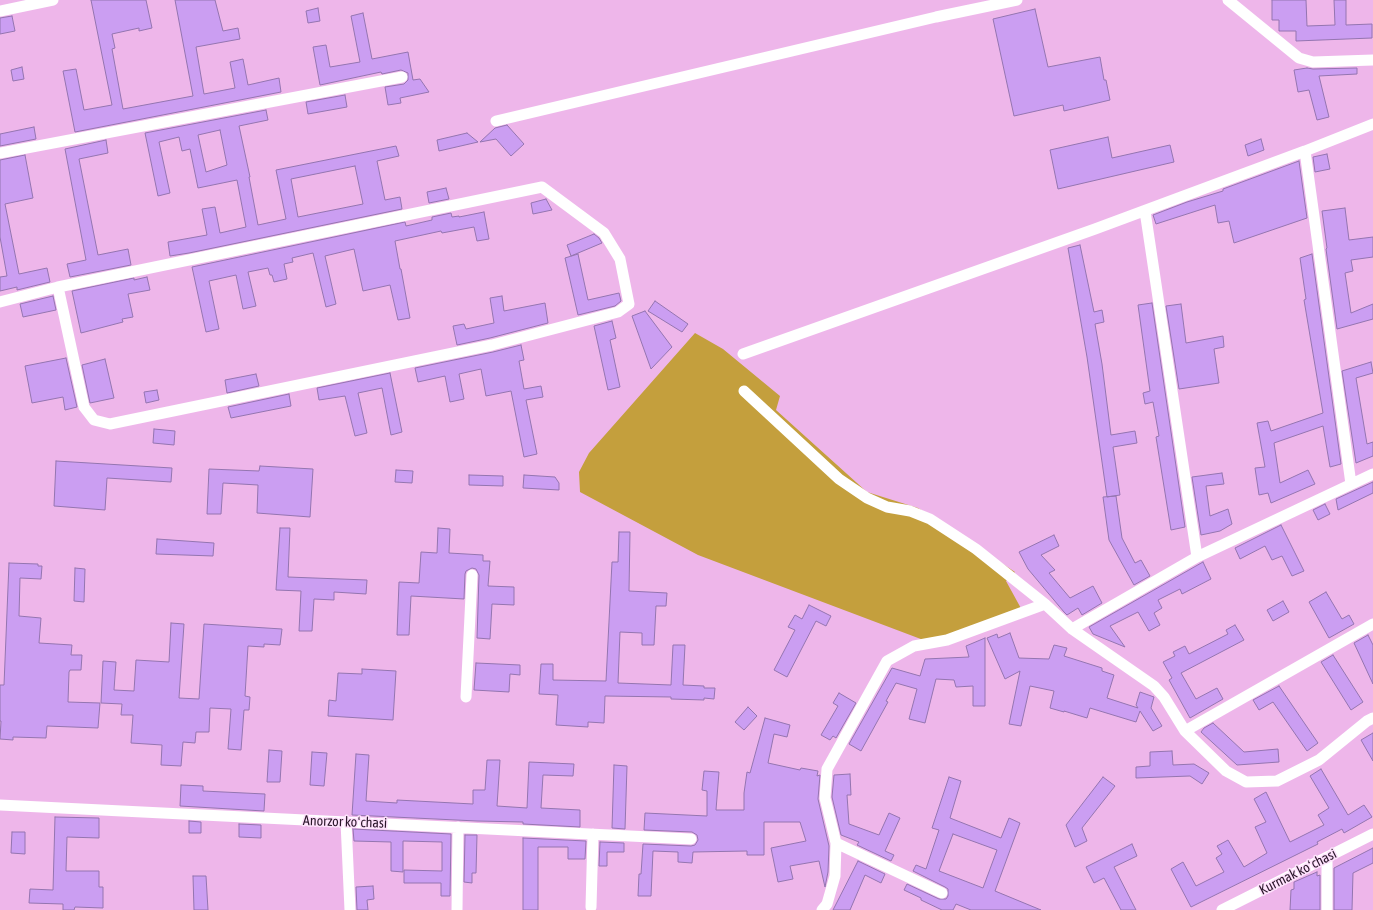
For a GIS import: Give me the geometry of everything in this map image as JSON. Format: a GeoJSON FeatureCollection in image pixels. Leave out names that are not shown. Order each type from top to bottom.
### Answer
{"type":"FeatureCollection","features":[{"type":"Feature","properties":{"kind":"street"},"geometry":{"type":"LineString","coordinates":[[0,11],[53,0]]}},
{"type":"Feature","properties":{"kind":"street"},"geometry":{"type":"LineString","coordinates":[[496,121],[936,17],[1017,0]]}},
{"type":"Feature","properties":{"kind":"street"},"geometry":{"type":"LineString","coordinates":[[1228,0],[1299,58],[1313,62],[1373,60]]}},
{"type":"Feature","properties":{"kind":"street"},"geometry":{"type":"LineString","coordinates":[[0,153],[402,77]]}},
{"type":"Feature","properties":{"kind":"street"},"geometry":{"type":"LineString","coordinates":[[743,354],[1145,210],[1306,151],[1373,124]]}},
{"type":"Feature","properties":{"kind":"street"},"geometry":{"type":"LineString","coordinates":[[1306,151],[1351,484]]}},
{"type":"Feature","properties":{"kind":"street"},"geometry":{"type":"LineString","coordinates":[[0,302],[58,287],[542,187],[604,233],[620,259],[629,304],[618,312],[492,345],[110,424],[94,420],[84,408],[58,287]]}},
{"type":"Feature","properties":{"kind":"street"},"geometry":{"type":"LineString","coordinates":[[1145,210],[1197,556]]}},
{"type":"Feature","properties":{"kind":"street"},"geometry":{"type":"LineString","coordinates":[[744,391],[839,479],[873,501],[887,507],[910,512],[930,519],[976,549],[1045,604],[1072,629],[1154,686],[1164,697],[1185,731],[1226,771],[1246,782],[1277,781],[1319,760],[1367,721],[1373,718]]}},
{"type":"Feature","properties":{"kind":"street"},"geometry":{"type":"LineString","coordinates":[[1072,629],[1197,556],[1373,474]]}},
{"type":"Feature","properties":{"kind":"street"},"geometry":{"type":"LineString","coordinates":[[466,697],[472,575]]}},
{"type":"Feature","properties":{"kind":"street"},"geometry":{"type":"LineString","coordinates":[[822,910],[827,904],[835,876],[836,843],[826,798],[827,770],[887,661],[914,646],[947,640],[1045,604]]}},
{"type":"Feature","properties":{"kind":"street"},"geometry":{"type":"LineString","coordinates":[[1185,731],[1373,624]]}},
{"type":"Feature","properties":{"kind":"street","name":"Anorzor koʻchasi"},"geometry":{"type":"LineString","coordinates":[[0,805],[691,839]]}},
{"type":"Feature","properties":{"kind":"street"},"geometry":{"type":"LineString","coordinates":[[346,822],[350,910]]}},
{"type":"Feature","properties":{"kind":"street"},"geometry":{"type":"LineString","coordinates":[[457,910],[458,827]]}},
{"type":"Feature","properties":{"kind":"street"},"geometry":{"type":"LineString","coordinates":[[591,907],[593,834]]}},
{"type":"Feature","properties":{"kind":"street","name":"Kurmak koʻchasi"},"geometry":{"type":"LineString","coordinates":[[1222,910],[1373,834]]}},
{"type":"Feature","properties":{"kind":"street"},"geometry":{"type":"LineString","coordinates":[[836,843],[942,893]]}},
{"type":"Feature","properties":{"kind":"street"},"geometry":{"type":"LineString","coordinates":[[1327,858],[1327,910]]}},
{"type":"Feature","properties":{"kind":"shaded area"},"geometry":{"type":"Polygon","coordinates":[[[695,333],[723,349],[780,396],[776,410],[867,492],[918,508],[1015,572],[1006,581],[1023,612],[934,644],[698,555],[580,492],[579,472],[589,453],[695,333]]]}},
{"type":"Feature","properties":{"kind":"building"},"geometry":{"type":"Polygon","coordinates":[[[91,0],[146,0],[152,28],[139,31],[139,28],[112,34],[115,48],[112,49],[123,109],[193,96],[175,0],[215,0],[223,31],[238,28],[240,39],[196,47],[204,94],[235,88],[230,62],[243,59],[248,85],[279,78],[281,92],[75,132],[63,71],[76,69],[84,110],[112,105],[91,0]]]}},
{"type":"Feature","properties":{"kind":"building"},"geometry":{"type":"Polygon","coordinates":[[[1272,0],[1306,0],[1307,26],[1335,25],[1334,0],[1346,0],[1346,25],[1372,24],[1372,38],[1296,41],[1296,31],[1279,31],[1279,20],[1272,20],[1272,0]]]}},
{"type":"Feature","properties":{"kind":"building"},"geometry":{"type":"Polygon","coordinates":[[[318,8],[320,21],[308,23],[306,11],[318,8]]]}},
{"type":"Feature","properties":{"kind":"building"},"geometry":{"type":"Polygon","coordinates":[[[1035,9],[1048,67],[1100,57],[1104,80],[1106,80],[1110,100],[1064,111],[1063,105],[1014,116],[993,19],[1035,9]]]}},
{"type":"Feature","properties":{"kind":"building"},"geometry":{"type":"Polygon","coordinates":[[[363,13],[372,59],[408,52],[413,80],[420,79],[429,92],[400,98],[401,103],[388,105],[385,87],[404,84],[408,80],[408,73],[401,70],[382,74],[381,72],[320,85],[313,47],[326,45],[330,67],[360,62],[351,16],[363,13]]]}},
{"type":"Feature","properties":{"kind":"building"},"geometry":{"type":"Polygon","coordinates":[[[12,16],[15,31],[0,34],[0,18],[12,16]]]}},
{"type":"Feature","properties":{"kind":"building"},"geometry":{"type":"Polygon","coordinates":[[[22,67],[24,79],[13,81],[11,70],[22,67]]]}},
{"type":"Feature","properties":{"kind":"building"},"geometry":{"type":"Polygon","coordinates":[[[1307,68],[1357,68],[1357,74],[1319,76],[1329,117],[1317,120],[1309,90],[1298,92],[1294,70],[1307,68]]]}},
{"type":"Feature","properties":{"kind":"building"},"geometry":{"type":"Polygon","coordinates":[[[345,95],[347,107],[308,114],[306,102],[345,95]]]}},
{"type":"Feature","properties":{"kind":"building"},"geometry":{"type":"Polygon","coordinates":[[[266,110],[268,120],[239,126],[258,225],[286,219],[276,170],[396,146],[399,156],[377,161],[385,200],[400,197],[402,209],[170,256],[168,242],[207,235],[202,209],[215,207],[220,233],[246,227],[237,180],[198,188],[190,149],[182,151],[179,137],[159,142],[170,193],[158,196],[145,133],[266,110]],[[220,130],[198,135],[206,172],[227,165],[220,130]],[[355,166],[291,179],[298,217],[363,204],[355,166]]]}},
{"type":"Feature","properties":{"kind":"building"},"geometry":{"type":"Polygon","coordinates":[[[507,125],[524,144],[511,156],[496,139],[480,142],[495,128],[507,125]]]}},
{"type":"Feature","properties":{"kind":"building"},"geometry":{"type":"Polygon","coordinates":[[[34,127],[36,139],[0,146],[0,134],[34,127]]]}},
{"type":"Feature","properties":{"kind":"building"},"geometry":{"type":"Polygon","coordinates":[[[467,133],[478,142],[439,151],[437,140],[467,133]]]}},
{"type":"Feature","properties":{"kind":"building"},"geometry":{"type":"Polygon","coordinates":[[[1108,137],[1112,158],[1170,145],[1174,162],[1058,189],[1050,150],[1108,137]]]}},
{"type":"Feature","properties":{"kind":"building"},"geometry":{"type":"Polygon","coordinates":[[[1261,139],[1264,150],[1248,156],[1245,145],[1261,139]]]}},
{"type":"Feature","properties":{"kind":"building"},"geometry":{"type":"Polygon","coordinates":[[[106,140],[108,153],[79,159],[98,255],[128,249],[131,265],[70,277],[67,264],[86,260],[65,149],[106,140]]]}},
{"type":"Feature","properties":{"kind":"building"},"geometry":{"type":"Polygon","coordinates":[[[1327,154],[1330,169],[1315,172],[1313,157],[1327,154]]]}},
{"type":"Feature","properties":{"kind":"building"},"geometry":{"type":"Polygon","coordinates":[[[25,155],[33,198],[5,204],[19,274],[47,268],[50,282],[17,290],[17,287],[0,291],[0,277],[7,276],[0,237],[0,160],[25,155]]]}},
{"type":"Feature","properties":{"kind":"building"},"geometry":{"type":"Polygon","coordinates":[[[1299,161],[1307,218],[1234,243],[1229,221],[1218,223],[1215,205],[1156,224],[1153,215],[1187,202],[1223,191],[1223,189],[1299,161]]]}},
{"type":"Feature","properties":{"kind":"building"},"geometry":{"type":"Polygon","coordinates":[[[446,188],[449,199],[429,203],[427,192],[446,188]]]}},
{"type":"Feature","properties":{"kind":"building"},"geometry":{"type":"Polygon","coordinates":[[[546,199],[552,210],[533,214],[531,203],[546,199]]]}},
{"type":"Feature","properties":{"kind":"building"},"geometry":{"type":"Polygon","coordinates":[[[1345,208],[1349,240],[1373,237],[1373,257],[1351,260],[1353,271],[1345,273],[1351,313],[1373,304],[1373,319],[1337,329],[1322,211],[1345,208]]]}},
{"type":"Feature","properties":{"kind":"building"},"geometry":{"type":"Polygon","coordinates":[[[484,212],[489,239],[477,241],[474,227],[442,233],[441,231],[395,241],[410,318],[398,320],[390,285],[363,291],[354,249],[325,256],[336,304],[326,307],[313,253],[292,258],[293,262],[284,264],[287,279],[274,282],[268,268],[248,272],[256,306],[243,309],[236,275],[209,281],[219,329],[206,332],[192,267],[405,222],[406,226],[432,220],[432,217],[451,213],[452,217],[459,217],[484,212]]]}},
{"type":"Feature","properties":{"kind":"building"},"geometry":{"type":"Polygon","coordinates":[[[594,234],[602,243],[571,256],[567,245],[594,234]]]}},
{"type":"Feature","properties":{"kind":"building"},"geometry":{"type":"Polygon","coordinates":[[[1080,245],[1094,312],[1102,310],[1104,322],[1095,324],[1102,364],[1111,435],[1135,431],[1137,443],[1113,447],[1120,495],[1107,497],[1087,357],[1068,248],[1080,245]]]}},
{"type":"Feature","properties":{"kind":"building"},"geometry":{"type":"Polygon","coordinates":[[[578,254],[588,300],[619,293],[621,301],[615,306],[578,315],[565,258],[578,254]]]}},
{"type":"Feature","properties":{"kind":"building"},"geometry":{"type":"Polygon","coordinates":[[[1312,254],[1341,464],[1330,467],[1323,426],[1274,443],[1280,483],[1308,470],[1315,484],[1271,503],[1268,493],[1259,495],[1255,468],[1265,467],[1257,423],[1268,421],[1271,431],[1323,413],[1304,300],[1306,299],[1300,258],[1312,254]]]}},
{"type":"Feature","properties":{"kind":"building"},"geometry":{"type":"Polygon","coordinates":[[[147,277],[150,290],[128,294],[133,317],[122,319],[123,322],[81,333],[72,291],[134,278],[134,280],[147,277]]]}},
{"type":"Feature","properties":{"kind":"building"},"geometry":{"type":"Polygon","coordinates":[[[53,296],[56,310],[23,317],[20,304],[53,296]]]}},
{"type":"Feature","properties":{"kind":"building"},"geometry":{"type":"Polygon","coordinates":[[[502,296],[504,311],[545,303],[548,323],[457,345],[453,326],[464,324],[466,329],[494,323],[490,298],[502,296]]]}},
{"type":"Feature","properties":{"kind":"building"},"geometry":{"type":"Polygon","coordinates":[[[655,301],[688,324],[682,332],[648,311],[655,301]]]}},
{"type":"Feature","properties":{"kind":"building"},"geometry":{"type":"Polygon","coordinates":[[[1152,303],[1185,527],[1171,530],[1156,437],[1159,436],[1153,402],[1145,404],[1143,393],[1150,391],[1138,305],[1152,303]]]}},
{"type":"Feature","properties":{"kind":"building"},"geometry":{"type":"Polygon","coordinates":[[[1181,304],[1186,343],[1223,336],[1224,347],[1214,349],[1219,383],[1179,389],[1166,306],[1181,304]]]}},
{"type":"Feature","properties":{"kind":"building"},"geometry":{"type":"Polygon","coordinates":[[[645,311],[672,347],[651,369],[632,316],[645,311]]]}},
{"type":"Feature","properties":{"kind":"building"},"geometry":{"type":"Polygon","coordinates":[[[612,321],[616,338],[610,340],[620,387],[608,390],[594,326],[612,321]]]}},
{"type":"Feature","properties":{"kind":"building"},"geometry":{"type":"Polygon","coordinates":[[[521,345],[524,360],[519,361],[524,389],[541,386],[543,397],[526,400],[537,454],[524,457],[511,391],[486,396],[481,369],[459,374],[464,399],[450,402],[445,376],[418,382],[415,368],[521,345]]]}},
{"type":"Feature","properties":{"kind":"building"},"geometry":{"type":"Polygon","coordinates":[[[66,358],[77,407],[65,410],[63,397],[32,403],[25,366],[66,358]]]}},
{"type":"Feature","properties":{"kind":"building"},"geometry":{"type":"Polygon","coordinates":[[[105,359],[114,398],[90,403],[82,365],[105,359]]]}},
{"type":"Feature","properties":{"kind":"building"},"geometry":{"type":"Polygon","coordinates":[[[1371,362],[1373,373],[1356,378],[1367,444],[1373,442],[1373,456],[1356,463],[1342,371],[1371,362]]]}},
{"type":"Feature","properties":{"kind":"building"},"geometry":{"type":"Polygon","coordinates":[[[390,373],[402,432],[391,435],[382,388],[358,393],[367,433],[355,436],[345,396],[319,400],[317,388],[390,373]]]}},
{"type":"Feature","properties":{"kind":"building"},"geometry":{"type":"Polygon","coordinates":[[[256,374],[259,386],[227,393],[225,380],[256,374]]]}},
{"type":"Feature","properties":{"kind":"building"},"geometry":{"type":"Polygon","coordinates":[[[157,390],[159,400],[146,403],[144,392],[157,390]]]}},
{"type":"Feature","properties":{"kind":"building"},"geometry":{"type":"Polygon","coordinates":[[[289,394],[291,406],[231,418],[228,407],[289,394]]]}},
{"type":"Feature","properties":{"kind":"building"},"geometry":{"type":"Polygon","coordinates":[[[154,429],[175,431],[174,445],[153,443],[154,429]]]}},
{"type":"Feature","properties":{"kind":"building"},"geometry":{"type":"Polygon","coordinates":[[[56,461],[172,468],[171,482],[107,478],[105,510],[54,506],[56,461]]]}},
{"type":"Feature","properties":{"kind":"building"},"geometry":{"type":"Polygon","coordinates":[[[260,466],[313,469],[310,517],[257,513],[258,485],[223,483],[221,514],[207,514],[209,469],[259,471],[260,466]]]}},
{"type":"Feature","properties":{"kind":"building"},"geometry":{"type":"Polygon","coordinates":[[[396,470],[413,471],[412,483],[395,482],[396,470]]]}},
{"type":"Feature","properties":{"kind":"building"},"geometry":{"type":"Polygon","coordinates":[[[1222,473],[1224,484],[1206,486],[1210,516],[1228,509],[1232,524],[1220,531],[1201,535],[1192,477],[1222,473]]]}},
{"type":"Feature","properties":{"kind":"building"},"geometry":{"type":"Polygon","coordinates":[[[469,475],[503,476],[503,486],[469,485],[469,475]]]}},
{"type":"Feature","properties":{"kind":"building"},"geometry":{"type":"Polygon","coordinates":[[[524,475],[555,477],[559,483],[559,490],[523,488],[524,475]]]}},
{"type":"Feature","properties":{"kind":"building"},"geometry":{"type":"Polygon","coordinates":[[[1373,482],[1373,493],[1338,510],[1336,499],[1373,482]]]}},
{"type":"Feature","properties":{"kind":"building"},"geometry":{"type":"Polygon","coordinates":[[[1116,496],[1122,538],[1135,563],[1141,560],[1150,576],[1134,585],[1109,540],[1103,497],[1116,496]]]}},
{"type":"Feature","properties":{"kind":"building"},"geometry":{"type":"Polygon","coordinates":[[[1325,504],[1330,514],[1318,520],[1313,510],[1325,504]]]}},
{"type":"Feature","properties":{"kind":"building"},"geometry":{"type":"Polygon","coordinates":[[[1281,525],[1304,571],[1292,576],[1282,556],[1272,560],[1265,546],[1240,559],[1235,548],[1281,525]]]}},
{"type":"Feature","properties":{"kind":"building"},"geometry":{"type":"Polygon","coordinates":[[[280,528],[290,528],[288,577],[367,580],[366,594],[334,592],[334,600],[314,599],[312,631],[299,631],[301,591],[276,590],[280,528]]]}},
{"type":"Feature","properties":{"kind":"building"},"geometry":{"type":"Polygon","coordinates":[[[438,528],[450,529],[449,553],[483,555],[483,561],[490,561],[488,586],[514,587],[514,605],[492,604],[490,639],[477,638],[479,575],[476,569],[472,568],[466,571],[465,574],[464,599],[411,596],[409,635],[397,635],[399,582],[419,583],[421,552],[437,553],[438,528]]]}},
{"type":"Feature","properties":{"kind":"building"},"geometry":{"type":"Polygon","coordinates":[[[619,532],[630,532],[629,591],[667,593],[666,606],[656,606],[654,645],[642,645],[642,633],[620,632],[618,683],[671,685],[673,645],[685,645],[683,685],[715,688],[714,699],[704,698],[704,700],[671,699],[671,697],[605,696],[604,723],[588,722],[588,727],[556,725],[558,695],[539,694],[541,664],[553,664],[553,680],[606,681],[612,562],[618,562],[619,532]]]}},
{"type":"Feature","properties":{"kind":"building"},"geometry":{"type":"Polygon","coordinates":[[[1054,535],[1059,546],[1041,555],[1055,570],[1049,573],[1070,598],[1093,586],[1102,603],[1082,615],[1078,608],[1067,615],[1064,612],[1028,569],[1019,552],[1054,535]]]}},
{"type":"Feature","properties":{"kind":"building"},"geometry":{"type":"Polygon","coordinates":[[[157,539],[214,543],[213,556],[156,554],[157,539]]]}},
{"type":"Feature","properties":{"kind":"building"},"geometry":{"type":"Polygon","coordinates":[[[1203,562],[1211,579],[1182,594],[1180,589],[1158,600],[1162,608],[1154,613],[1160,625],[1149,631],[1138,612],[1110,626],[1125,647],[1093,634],[1089,627],[1203,562]]]}},
{"type":"Feature","properties":{"kind":"building"},"geometry":{"type":"Polygon","coordinates":[[[9,563],[38,564],[38,566],[42,566],[41,579],[20,578],[19,616],[41,618],[39,643],[72,645],[71,655],[82,655],[81,670],[70,670],[69,672],[68,702],[100,703],[98,728],[47,726],[46,738],[13,737],[13,740],[0,739],[0,685],[4,685],[9,563]]]}},
{"type":"Feature","properties":{"kind":"building"},"geometry":{"type":"Polygon","coordinates":[[[75,568],[85,569],[84,602],[74,601],[75,568]]]}},
{"type":"Feature","properties":{"kind":"building"},"geometry":{"type":"Polygon","coordinates":[[[1326,592],[1342,619],[1349,615],[1354,624],[1329,638],[1309,602],[1326,592]]]}},
{"type":"Feature","properties":{"kind":"building"},"geometry":{"type":"Polygon","coordinates":[[[1283,601],[1289,612],[1273,621],[1267,610],[1283,601]]]}},
{"type":"Feature","properties":{"kind":"building"},"geometry":{"type":"Polygon","coordinates":[[[809,605],[831,616],[826,626],[816,621],[787,677],[774,670],[795,630],[788,627],[795,615],[802,619],[809,605]]]}},
{"type":"Feature","properties":{"kind":"building"},"geometry":{"type":"Polygon","coordinates":[[[171,623],[184,624],[179,698],[199,699],[204,624],[282,629],[280,645],[264,644],[264,647],[248,646],[245,696],[250,697],[249,710],[244,710],[241,750],[228,749],[231,709],[210,708],[209,732],[196,732],[195,743],[183,742],[181,766],[161,765],[162,745],[131,743],[133,715],[121,715],[122,704],[101,703],[103,661],[116,662],[114,690],[134,691],[136,660],[169,662],[171,623]]]}},
{"type":"Feature","properties":{"kind":"building"},"geometry":{"type":"Polygon","coordinates":[[[1235,625],[1244,640],[1181,673],[1196,699],[1217,688],[1223,699],[1190,718],[1169,680],[1172,678],[1163,662],[1175,656],[1173,652],[1185,646],[1189,654],[1228,634],[1226,630],[1235,625]]]}},
{"type":"Feature","properties":{"kind":"building"},"geometry":{"type":"Polygon","coordinates":[[[1010,633],[1019,658],[1049,659],[1054,645],[1067,648],[1064,656],[1102,668],[1102,671],[1114,675],[1107,698],[1138,708],[1136,705],[1140,692],[1154,697],[1151,708],[1162,726],[1153,731],[1140,711],[1136,722],[1090,708],[1087,718],[1050,708],[1054,691],[1030,686],[1021,726],[1009,724],[1020,671],[1005,679],[987,638],[997,634],[998,638],[1010,633]]]}},
{"type":"Feature","properties":{"kind":"building"},"geometry":{"type":"Polygon","coordinates":[[[1368,635],[1373,645],[1373,684],[1354,643],[1368,635]]]}},
{"type":"Feature","properties":{"kind":"building"},"geometry":{"type":"Polygon","coordinates":[[[985,638],[985,706],[973,706],[973,686],[956,687],[954,680],[936,679],[925,723],[909,719],[917,689],[896,683],[886,701],[888,702],[861,751],[849,744],[892,668],[920,676],[925,659],[969,657],[966,646],[985,638]]]}},
{"type":"Feature","properties":{"kind":"building"},"geometry":{"type":"Polygon","coordinates":[[[1333,655],[1363,702],[1351,710],[1321,662],[1333,655]]]}},
{"type":"Feature","properties":{"kind":"building"},"geometry":{"type":"Polygon","coordinates":[[[476,663],[520,665],[520,675],[510,674],[509,692],[474,690],[476,663]]]}},
{"type":"Feature","properties":{"kind":"building"},"geometry":{"type":"Polygon","coordinates":[[[362,669],[396,671],[393,720],[328,716],[329,700],[336,701],[338,673],[362,674],[362,669]]]}},
{"type":"Feature","properties":{"kind":"building"},"geometry":{"type":"Polygon","coordinates":[[[1279,686],[1318,743],[1307,751],[1273,702],[1259,710],[1253,700],[1279,686]]]}},
{"type":"Feature","properties":{"kind":"building"},"geometry":{"type":"Polygon","coordinates":[[[839,693],[856,703],[836,738],[833,736],[830,740],[821,735],[838,706],[833,703],[839,693]]]}},
{"type":"Feature","properties":{"kind":"building"},"geometry":{"type":"Polygon","coordinates":[[[748,707],[757,716],[744,730],[735,722],[748,707]]]}},
{"type":"Feature","properties":{"kind":"building"},"geometry":{"type":"Polygon","coordinates":[[[765,718],[790,725],[787,737],[774,734],[768,763],[800,770],[801,768],[818,771],[817,776],[820,775],[818,799],[829,846],[828,872],[825,887],[819,861],[790,866],[793,879],[778,882],[771,848],[806,841],[800,822],[764,822],[764,855],[747,855],[747,851],[693,852],[692,863],[678,862],[678,852],[653,851],[651,896],[638,896],[643,844],[691,846],[695,845],[698,840],[697,835],[692,832],[644,830],[645,813],[707,816],[707,791],[702,790],[704,771],[719,772],[716,810],[744,810],[744,793],[747,772],[750,773],[765,718]]]}},
{"type":"Feature","properties":{"kind":"building"},"geometry":{"type":"Polygon","coordinates":[[[1213,723],[1244,752],[1278,749],[1279,762],[1237,765],[1201,732],[1204,728],[1213,723]]]}},
{"type":"Feature","properties":{"kind":"building"},"geometry":{"type":"Polygon","coordinates":[[[1373,733],[1373,761],[1361,740],[1373,733]]]}},
{"type":"Feature","properties":{"kind":"building"},"geometry":{"type":"Polygon","coordinates":[[[269,750],[282,751],[280,782],[267,782],[269,750]]]}},
{"type":"Feature","properties":{"kind":"building"},"geometry":{"type":"Polygon","coordinates":[[[1172,751],[1173,765],[1194,764],[1209,773],[1202,784],[1190,776],[1136,778],[1136,767],[1150,766],[1150,752],[1172,751]]]}},
{"type":"Feature","properties":{"kind":"building"},"geometry":{"type":"Polygon","coordinates":[[[312,752],[327,753],[324,786],[310,785],[312,752]]]}},
{"type":"Feature","properties":{"kind":"building"},"geometry":{"type":"Polygon","coordinates":[[[356,754],[369,755],[366,801],[397,803],[397,800],[473,804],[473,790],[485,790],[487,760],[500,760],[497,806],[527,808],[529,762],[574,764],[573,776],[543,775],[541,808],[580,810],[580,827],[523,824],[523,822],[352,815],[356,754]]]}},
{"type":"Feature","properties":{"kind":"building"},"geometry":{"type":"Polygon","coordinates":[[[614,765],[627,766],[625,829],[612,828],[614,765]]]}},
{"type":"Feature","properties":{"kind":"building"},"geometry":{"type":"Polygon","coordinates":[[[1321,769],[1348,815],[1364,805],[1372,817],[1344,833],[1342,829],[1317,842],[1318,844],[1191,907],[1171,869],[1183,862],[1196,886],[1224,872],[1216,858],[1222,854],[1217,846],[1228,840],[1244,867],[1267,853],[1255,827],[1266,822],[1254,799],[1266,792],[1290,842],[1324,825],[1318,815],[1329,808],[1310,776],[1321,769]]]}},
{"type":"Feature","properties":{"kind":"building"},"geometry":{"type":"Polygon","coordinates":[[[850,774],[851,795],[847,795],[849,824],[879,835],[889,813],[900,818],[885,851],[894,855],[891,861],[857,845],[859,842],[841,835],[832,797],[834,775],[850,774]]]}},
{"type":"Feature","properties":{"kind":"building"},"geometry":{"type":"Polygon","coordinates":[[[949,777],[961,781],[950,818],[1001,838],[1009,818],[1020,823],[995,891],[1041,910],[971,910],[956,904],[953,910],[942,910],[904,890],[907,884],[939,899],[946,899],[948,896],[948,889],[913,871],[916,865],[926,869],[939,830],[932,828],[949,777]],[[953,834],[939,871],[983,888],[997,850],[953,834]]]}},
{"type":"Feature","properties":{"kind":"building"},"geometry":{"type":"Polygon","coordinates":[[[1103,777],[1115,786],[1082,828],[1087,841],[1075,847],[1066,825],[1103,777]]]}},
{"type":"Feature","properties":{"kind":"building"},"geometry":{"type":"Polygon","coordinates":[[[181,785],[203,786],[203,791],[265,794],[264,811],[180,806],[181,785]]]}},
{"type":"Feature","properties":{"kind":"building"},"geometry":{"type":"Polygon","coordinates":[[[55,817],[99,818],[99,838],[67,837],[66,871],[99,871],[99,887],[103,887],[103,908],[75,907],[74,910],[63,910],[63,904],[29,903],[30,889],[53,890],[55,817]]]}},
{"type":"Feature","properties":{"kind":"building"},"geometry":{"type":"Polygon","coordinates":[[[189,821],[201,822],[201,833],[189,833],[189,821]]]}},
{"type":"Feature","properties":{"kind":"building"},"geometry":{"type":"Polygon","coordinates":[[[239,824],[261,825],[261,838],[239,837],[239,824]]]}},
{"type":"Feature","properties":{"kind":"building"},"geometry":{"type":"Polygon","coordinates":[[[353,829],[451,834],[450,896],[441,896],[441,883],[404,883],[404,870],[442,871],[442,842],[403,841],[403,872],[391,871],[391,842],[354,841],[353,829]]]}},
{"type":"Feature","properties":{"kind":"building"},"geometry":{"type":"Polygon","coordinates":[[[12,832],[25,832],[25,854],[11,853],[12,832]]]}},
{"type":"Feature","properties":{"kind":"building"},"geometry":{"type":"Polygon","coordinates":[[[465,835],[477,835],[476,873],[472,873],[472,883],[464,882],[465,835]]]}},
{"type":"Feature","properties":{"kind":"building"},"geometry":{"type":"Polygon","coordinates":[[[523,838],[586,841],[585,859],[568,859],[568,847],[538,847],[538,910],[523,910],[523,838]]]}},
{"type":"Feature","properties":{"kind":"building"},"geometry":{"type":"Polygon","coordinates":[[[600,842],[624,843],[624,852],[607,852],[607,866],[599,866],[600,842]]]}},
{"type":"Feature","properties":{"kind":"building"},"geometry":{"type":"Polygon","coordinates":[[[1132,844],[1137,856],[1114,867],[1136,910],[1121,910],[1104,878],[1094,883],[1086,867],[1132,844]]]}},
{"type":"Feature","properties":{"kind":"building"},"geometry":{"type":"Polygon","coordinates":[[[1373,848],[1373,863],[1353,873],[1352,910],[1334,910],[1334,868],[1373,848]]]}},
{"type":"Feature","properties":{"kind":"building"},"geometry":{"type":"Polygon","coordinates":[[[858,861],[885,874],[881,883],[865,875],[850,910],[833,910],[858,861]]]}},
{"type":"Feature","properties":{"kind":"building"},"geometry":{"type":"Polygon","coordinates":[[[1317,872],[1317,876],[1320,875],[1320,910],[1290,910],[1291,890],[1294,889],[1294,882],[1317,872]]]}},
{"type":"Feature","properties":{"kind":"building"},"geometry":{"type":"Polygon","coordinates":[[[193,876],[206,876],[208,910],[194,910],[193,876]]]}},
{"type":"Feature","properties":{"kind":"building"},"geometry":{"type":"Polygon","coordinates":[[[373,886],[374,899],[367,900],[368,910],[357,910],[356,887],[373,886]]]}}]}
